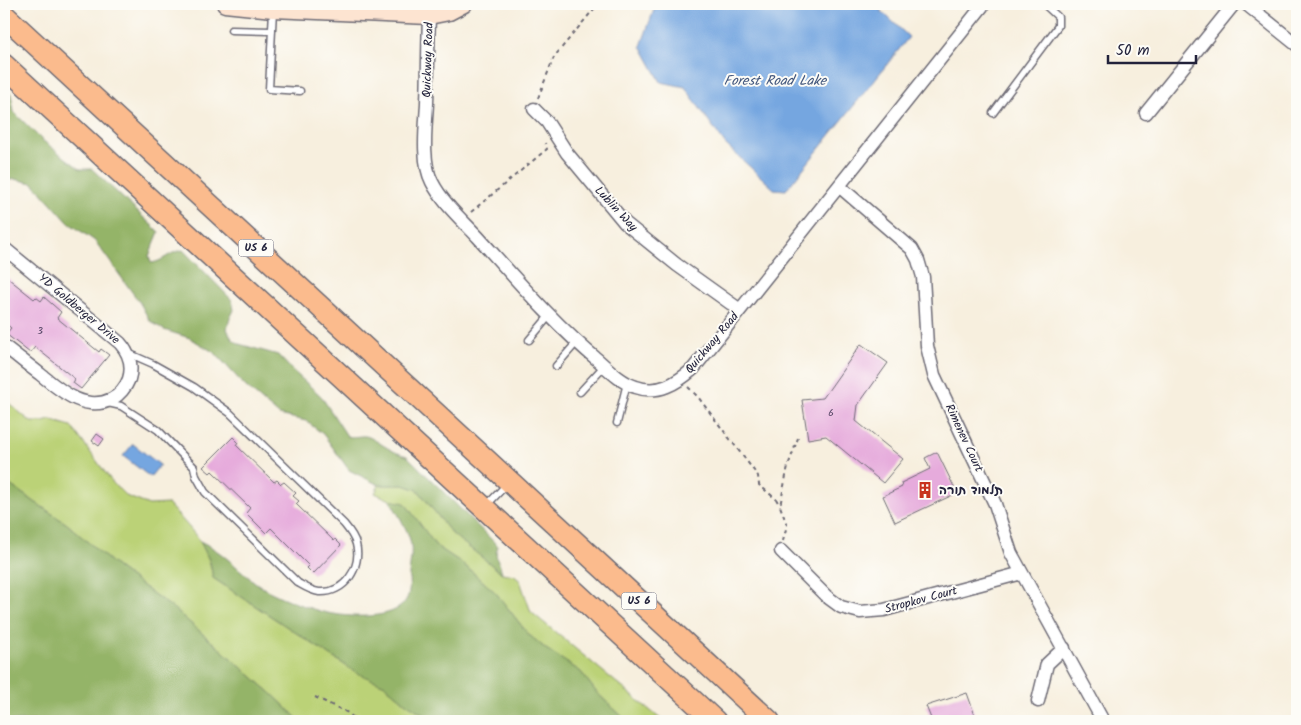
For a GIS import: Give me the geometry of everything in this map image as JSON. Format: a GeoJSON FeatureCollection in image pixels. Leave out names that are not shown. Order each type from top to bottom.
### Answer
{"type":"FeatureCollection","features":[{"type":"Feature","properties":{"kind":"highway","name":"US 6"},"geometry":{"type":"LineString","coordinates":[[4,15],[769,721]]}},
{"type":"Feature","properties":{"kind":"highway","name":"US 6"},"geometry":{"type":"LineString","coordinates":[[4,65],[715,721]]}},
{"type":"Feature","properties":{"kind":"street"},"geometry":{"type":"LineString","coordinates":[[225,4],[367,8],[429,16],[449,12],[464,4]]}},
{"type":"Feature","properties":{"kind":"street","name":"Quickway Road"},"geometry":{"type":"LineString","coordinates":[[429,16],[426,139],[427,166],[431,181],[462,219],[577,342],[616,376],[635,387],[650,390],[665,388],[680,380],[693,369],[984,4]]}},
{"type":"Feature","properties":{"kind":"street"},"geometry":{"type":"LineString","coordinates":[[1146,113],[1234,4]]}},
{"type":"Feature","properties":{"kind":"street"},"geometry":{"type":"LineString","coordinates":[[1246,4],[1297,44]]}},
{"type":"Feature","properties":{"kind":"street","name":"Lublin Way"},"geometry":{"type":"LineString","coordinates":[[534,109],[547,122],[566,153],[625,223],[677,265],[740,310]]}},
{"type":"Feature","properties":{"kind":"street","name":"Rimenev Court"},"geometry":{"type":"LineString","coordinates":[[839,186],[912,249],[918,260],[923,277],[927,346],[934,375],[995,504],[1011,553],[1103,721]]}},
{"type":"Feature","properties":{"kind":"street","name":"YD Goldberger Drive"},"geometry":{"type":"LineString","coordinates":[[4,248],[120,343],[127,353],[130,371],[126,385],[116,397],[104,402]]}},
{"type":"Feature","properties":{"kind":"street"},"geometry":{"type":"LineString","coordinates":[[4,346],[64,393],[92,404],[104,402]]}},
{"type":"Feature","properties":{"kind":"street","name":"Stropkov Court"},"geometry":{"type":"LineString","coordinates":[[781,552],[826,596],[841,607],[860,612],[884,610],[1022,573]]}},
{"type":"Feature","properties":{"kind":"street"},"geometry":{"type":"LineString","coordinates":[[1038,701],[1048,664],[1064,648]]}},
{"type":"Feature","properties":{"kind":"lane"},"geometry":{"type":"LineString","coordinates":[[993,113],[1058,26],[1058,17],[1044,4]]}},
{"type":"Feature","properties":{"kind":"lane"},"geometry":{"type":"LineString","coordinates":[[274,6],[269,89],[300,91]]}},
{"type":"Feature","properties":{"kind":"lane"},"geometry":{"type":"LineString","coordinates":[[231,30],[272,31]]}},
{"type":"Feature","properties":{"kind":"lane"},"geometry":{"type":"LineString","coordinates":[[529,340],[550,315]]}},
{"type":"Feature","properties":{"kind":"lane"},"geometry":{"type":"LineString","coordinates":[[556,366],[577,342]]}},
{"type":"Feature","properties":{"kind":"lane"},"geometry":{"type":"LineString","coordinates":[[104,402],[122,406],[158,430],[194,467],[196,476],[205,492],[298,583],[308,589],[320,592],[332,590],[343,585],[351,576],[357,565],[358,552],[354,538],[344,524],[230,413],[194,387],[153,364],[127,353]]}},
{"type":"Feature","properties":{"kind":"lane"},"geometry":{"type":"LineString","coordinates":[[580,392],[604,366]]}},
{"type":"Feature","properties":{"kind":"lane"},"geometry":{"type":"LineString","coordinates":[[617,423],[627,383]]}},
{"type":"Feature","properties":{"kind":"lane"},"geometry":{"type":"LineString","coordinates":[[484,508],[509,481]]}},
{"type":"Feature","properties":{"kind":"path"},"geometry":{"type":"LineString","coordinates":[[534,109],[554,57],[598,4]]}},
{"type":"Feature","properties":{"kind":"path"},"geometry":{"type":"LineString","coordinates":[[462,219],[547,149],[545,141]]}},
{"type":"Feature","properties":{"kind":"path"},"geometry":{"type":"LineString","coordinates":[[680,380],[698,397],[758,476],[759,485],[776,499],[787,525],[781,552]]}},
{"type":"Feature","properties":{"kind":"path"},"geometry":{"type":"LineString","coordinates":[[780,506],[788,466],[798,438]]}},
{"type":"Feature","properties":{"kind":"path"},"geometry":{"type":"LineString","coordinates":[[314,697],[348,713],[358,721]]}},
{"type":"Feature","properties":{"kind":"green space"},"geometry":{"type":"Polygon","coordinates":[[[4,86],[11,94],[14,112],[42,140],[80,169],[92,169],[159,232],[149,256],[151,263],[183,250],[232,300],[234,310],[227,329],[232,339],[239,344],[278,355],[321,396],[347,436],[368,437],[407,456],[498,546],[497,556],[502,573],[452,534],[418,490],[404,485],[379,485],[349,470],[323,434],[306,421],[279,415],[245,386],[215,353],[190,338],[164,330],[150,321],[140,303],[95,241],[69,223],[33,183],[14,179],[4,182],[4,86]]]}},
{"type":"Feature","properties":{"kind":"green space"},"geometry":{"type":"Polygon","coordinates":[[[4,399],[31,422],[50,420],[71,426],[113,483],[126,496],[149,505],[168,504],[197,537],[207,555],[213,578],[357,673],[385,685],[406,703],[434,721],[300,721],[271,693],[174,609],[119,569],[67,524],[4,481],[4,399]]]}},
{"type":"Feature","properties":{"kind":"green space"},"geometry":{"type":"Polygon","coordinates":[[[4,481],[67,524],[119,569],[174,609],[271,693],[300,721],[4,721],[4,481]]]}},
{"type":"Feature","properties":{"kind":"green space"},"geometry":{"type":"Polygon","coordinates":[[[379,485],[404,485],[418,490],[452,534],[502,573],[515,575],[520,581],[531,612],[663,721],[627,721],[597,693],[581,672],[546,649],[528,634],[496,593],[462,563],[436,546],[405,504],[375,493],[379,485]]]}},
{"type":"Feature","properties":{"kind":"green space"},"geometry":{"type":"Polygon","coordinates":[[[390,500],[405,503],[436,546],[462,563],[496,593],[528,634],[546,649],[581,672],[597,693],[627,721],[434,721],[406,703],[385,685],[357,673],[213,578],[210,562],[200,541],[221,554],[266,590],[289,600],[327,613],[358,616],[381,614],[400,607],[408,597],[409,591],[411,544],[409,535],[390,500]]]}},
{"type":"Feature","properties":{"kind":"water","name":"Forest Road Lake"},"geometry":{"type":"Polygon","coordinates":[[[656,4],[874,4],[909,37],[786,190],[774,189],[725,144],[685,87],[661,82],[641,46],[656,4]]]}},
{"type":"Feature","properties":{"kind":"water"},"geometry":{"type":"Polygon","coordinates":[[[133,444],[160,465],[150,477],[123,456],[133,444]]]}},
{"type":"Feature","properties":{"kind":"building"},"geometry":{"type":"Polygon","coordinates":[[[4,275],[34,299],[36,297],[41,301],[44,297],[61,312],[57,318],[99,352],[101,349],[109,355],[81,389],[73,383],[75,379],[35,347],[30,353],[6,334],[11,328],[4,322],[4,275]]]}},
{"type":"Feature","properties":{"kind":"building"},"geometry":{"type":"Polygon","coordinates":[[[861,344],[888,363],[858,405],[856,421],[903,459],[883,483],[826,436],[808,439],[802,400],[823,398],[861,344]]]}},
{"type":"Feature","properties":{"kind":"building"},"geometry":{"type":"Polygon","coordinates":[[[97,434],[104,439],[99,446],[92,441],[97,434]]]}},
{"type":"Feature","properties":{"kind":"building"},"geometry":{"type":"Polygon","coordinates":[[[233,437],[238,442],[236,445],[274,482],[277,480],[281,484],[284,482],[296,493],[293,496],[299,501],[296,504],[334,541],[335,539],[341,545],[313,574],[307,568],[309,566],[271,528],[266,533],[246,513],[250,508],[212,471],[210,473],[203,467],[233,437]]]}},
{"type":"Feature","properties":{"kind":"building","name":"תלמוד תורה"},"geometry":{"type":"Polygon","coordinates":[[[937,452],[957,493],[895,522],[883,496],[902,487],[901,483],[930,469],[925,458],[937,452]]]}},
{"type":"Feature","properties":{"kind":"building"},"geometry":{"type":"Polygon","coordinates":[[[967,693],[977,721],[932,721],[926,706],[967,693]]]}},
{"type":"Feature","properties":{"kind":"place","name":"תלמוד תורה"},"geometry":{"type":"Point","coordinates":[925,490]}}]}
